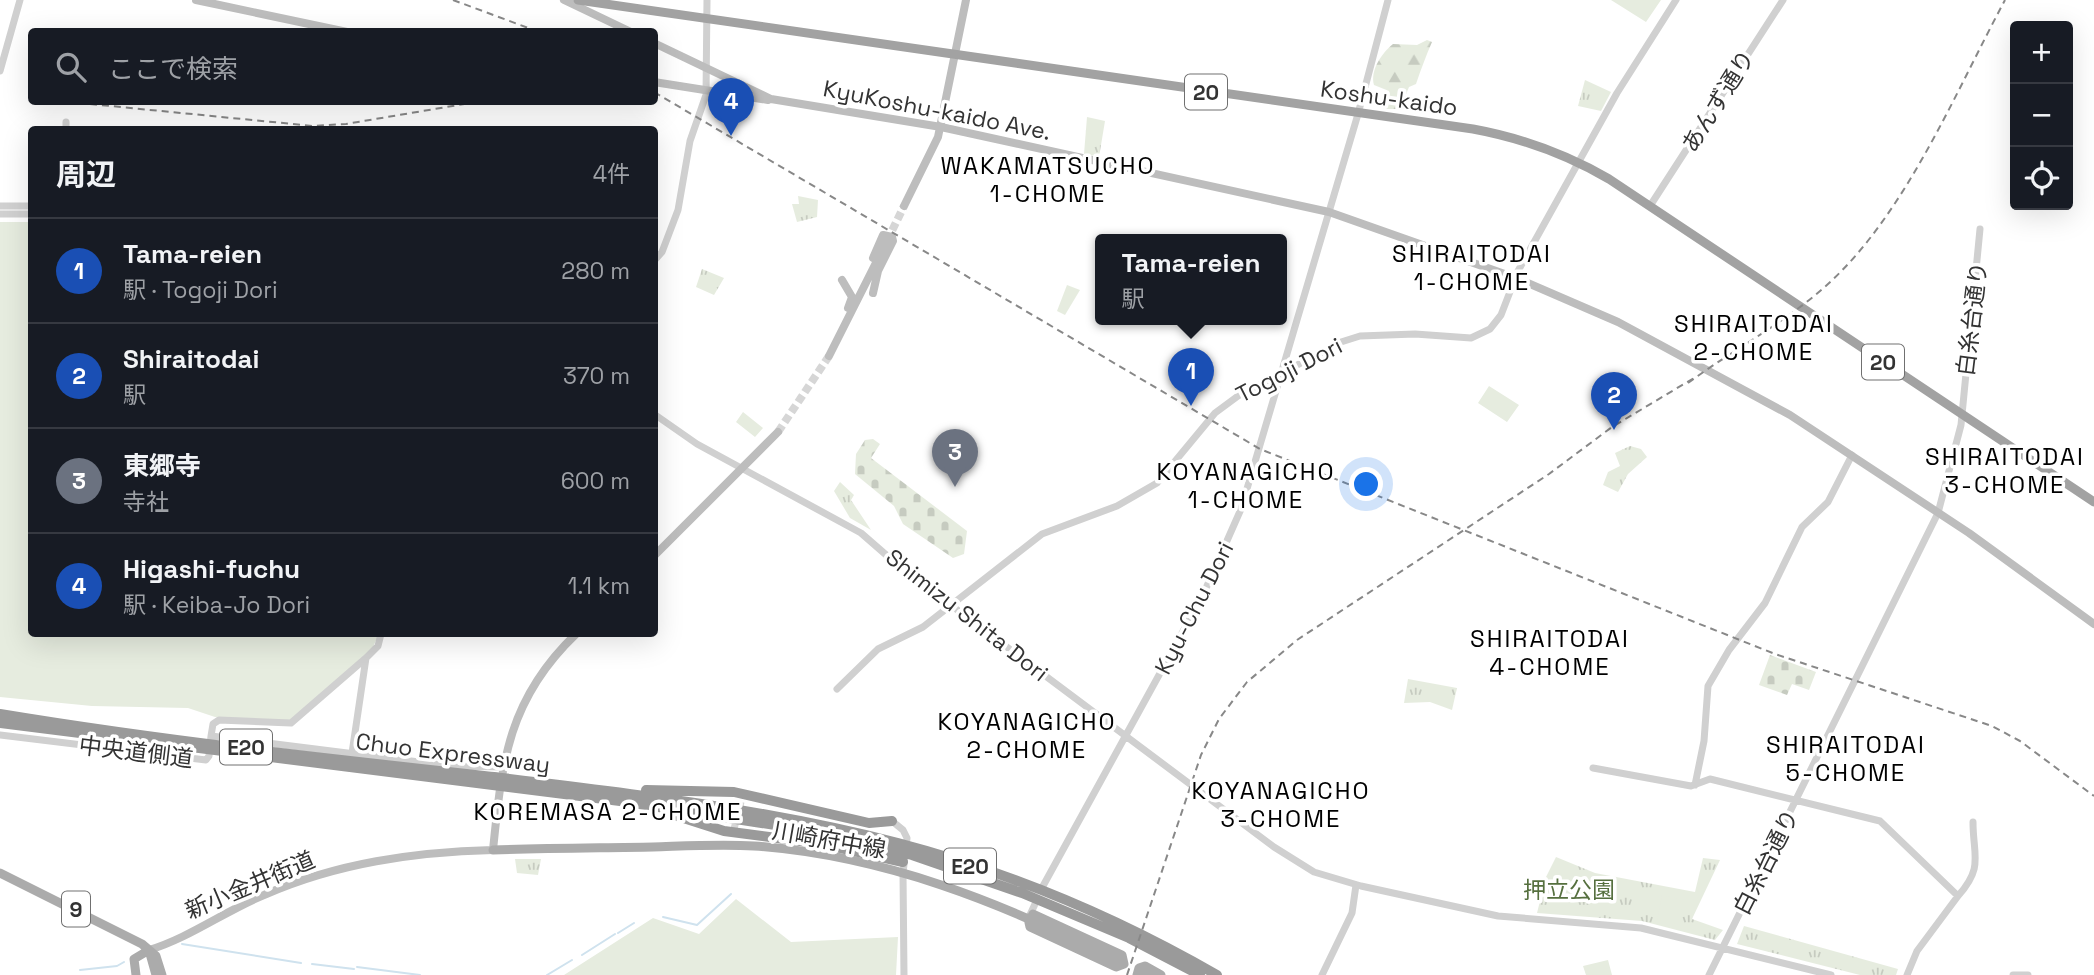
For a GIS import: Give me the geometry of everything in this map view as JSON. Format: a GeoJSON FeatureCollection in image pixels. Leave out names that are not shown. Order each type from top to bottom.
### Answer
{"type":"FeatureCollection","features":[{"type":"Feature","properties":{"kind":"highway","name":"Koshu-kaido"},"geometry":{"type":"LineString","coordinates":[[578,0],[593,6],[706,15]]}},
{"type":"Feature","properties":{"kind":"highway","name":"Koshu-kaido"},"geometry":{"type":"LineString","coordinates":[[616,0],[1358,111],[1523,140],[1580,160],[1652,205],[2094,500]]}},
{"type":"Feature","properties":{"kind":"highway","name":"Chuo Expressway"},"geometry":{"type":"LineString","coordinates":[[0,714],[508,783]]}},
{"type":"Feature","properties":{"kind":"highway","name":"Chuo Expressway"},"geometry":{"type":"LineString","coordinates":[[0,723],[773,815],[903,856]]}},
{"type":"Feature","properties":{"kind":"highway"},"geometry":{"type":"LineString","coordinates":[[524,785],[743,794],[869,823],[892,821]]}},
{"type":"Feature","properties":{"kind":"highway"},"geometry":{"type":"LineString","coordinates":[[524,785],[679,815],[747,834],[903,856]]}},
{"type":"Feature","properties":{"kind":"highway","name":"E20"},"geometry":{"type":"LineString","coordinates":[[903,856],[1025,889],[1217,975]]}},
{"type":"Feature","properties":{"kind":"highway","name":"E20"},"geometry":{"type":"LineString","coordinates":[[1153,945],[1200,975]]}},
{"type":"Feature","properties":{"kind":"main road"},"geometry":{"type":"LineString","coordinates":[[196,0],[328,28]]}},
{"type":"Feature","properties":{"kind":"main road"},"geometry":{"type":"LineString","coordinates":[[564,0],[593,6],[625,28]]}},
{"type":"Feature","properties":{"kind":"main road"},"geometry":{"type":"LineString","coordinates":[[903,209],[936,154],[966,0]]}},
{"type":"Feature","properties":{"kind":"main road","name":"KyuKoshu-kaido Ave."},"geometry":{"type":"LineString","coordinates":[[658,45],[778,101],[941,127],[1329,212],[1516,278],[1618,322],[1703,365],[1790,415],[1938,513],[2094,624]]}},
{"type":"Feature","properties":{"kind":"main road"},"geometry":{"type":"LineString","coordinates":[[658,83],[778,101]]}},
{"type":"Feature","properties":{"kind":"main road"},"geometry":{"type":"LineString","coordinates":[[739,96],[752,90]]}},
{"type":"Feature","properties":{"kind":"main road"},"geometry":{"type":"LineString","coordinates":[[865,284],[866,271],[882,236],[888,235],[893,241],[878,271],[873,292]]}},
{"type":"Feature","properties":{"kind":"main road"},"geometry":{"type":"LineString","coordinates":[[842,280],[851,301],[828,358],[887,241]]}},
{"type":"Feature","properties":{"kind":"main road"},"geometry":{"type":"LineString","coordinates":[[658,552],[778,432]]}},
{"type":"Feature","properties":{"kind":"main road"},"geometry":{"type":"LineString","coordinates":[[493,850],[508,741],[528,692],[544,667],[573,637]]}},
{"type":"Feature","properties":{"kind":"main road","name":"川崎府中線"},"geometry":{"type":"LineString","coordinates":[[493,850],[731,846],[903,856],[985,900],[998,900],[1031,911]]}},
{"type":"Feature","properties":{"kind":"main road","name":"新小金井街道"},"geometry":{"type":"LineString","coordinates":[[149,950],[263,895],[318,875],[401,856],[493,850]]}},
{"type":"Feature","properties":{"kind":"main road","name":"9"},"geometry":{"type":"LineString","coordinates":[[0,873],[94,917],[149,950],[156,956],[163,972]]}},
{"type":"Feature","properties":{"kind":"main road"},"geometry":{"type":"LineString","coordinates":[[1031,911],[1122,955],[1124,964],[1116,967],[1030,927],[1031,911]]}},
{"type":"Feature","properties":{"kind":"main road"},"geometry":{"type":"LineString","coordinates":[[1031,911],[1117,960]]}},
{"type":"Feature","properties":{"kind":"main road"},"geometry":{"type":"LineString","coordinates":[[136,975],[134,959],[149,950],[156,975]]}},
{"type":"Feature","properties":{"kind":"main road"},"geometry":{"type":"LineString","coordinates":[[1143,974],[1142,967],[1161,975]]}},
{"type":"Feature","properties":{"kind":"street"},"geometry":{"type":"LineString","coordinates":[[0,71],[20,0]]}},
{"type":"Feature","properties":{"kind":"street"},"geometry":{"type":"LineString","coordinates":[[658,256],[678,210],[690,141],[706,91],[707,0]]}},
{"type":"Feature","properties":{"kind":"street","name":"Kyu-Chu Dori"},"geometry":{"type":"LineString","coordinates":[[1043,886],[1127,737],[1219,561],[1247,495],[1388,0]]}},
{"type":"Feature","properties":{"kind":"street","name":"Togoji Dori"},"geometry":{"type":"LineString","coordinates":[[837,689],[878,649],[923,627],[1042,534],[1117,506],[1157,483],[1211,417],[1232,399],[1341,342],[1360,336],[1475,337],[1490,329],[1498,320],[1516,278],[1580,160],[1676,0]]}},
{"type":"Feature","properties":{"kind":"street","name":"あんず通り"},"geometry":{"type":"LineString","coordinates":[[1652,205],[1783,0]]}},
{"type":"Feature","properties":{"kind":"street"},"geometry":{"type":"LineString","coordinates":[[0,205],[28,206]]}},
{"type":"Feature","properties":{"kind":"street"},"geometry":{"type":"LineString","coordinates":[[0,214],[28,214]]}},
{"type":"Feature","properties":{"kind":"street","name":"白糸台通り"},"geometry":{"type":"LineString","coordinates":[[1709,975],[1938,513],[1962,412],[1980,229]]}},
{"type":"Feature","properties":{"kind":"street","name":"Shimizu Shita Dori"},"geometry":{"type":"LineString","coordinates":[[658,417],[697,444],[862,533],[950,605],[1273,847],[1314,872],[1356,885],[1498,916],[1618,924],[1831,975]]}},
{"type":"Feature","properties":{"kind":"street"},"geometry":{"type":"LineString","coordinates":[[1695,785],[1704,741],[1708,686],[1729,650],[1765,603],[1802,527],[1828,502],[1852,456]]}},
{"type":"Feature","properties":{"kind":"street"},"geometry":{"type":"LineString","coordinates":[[211,736],[213,723],[219,720],[291,723],[366,658],[378,646],[380,637]]}},
{"type":"Feature","properties":{"kind":"street"},"geometry":{"type":"LineString","coordinates":[[352,753],[366,658]]}},
{"type":"Feature","properties":{"kind":"street","name":"中央道側道"},"geometry":{"type":"LineString","coordinates":[[0,735],[206,761],[211,736],[451,766],[503,767]]}},
{"type":"Feature","properties":{"kind":"street"},"geometry":{"type":"LineString","coordinates":[[1593,768],[1695,785],[1710,779],[1880,821],[1958,896]]}},
{"type":"Feature","properties":{"kind":"street"},"geometry":{"type":"LineString","coordinates":[[892,821],[906,834],[903,856],[904,975]]}},
{"type":"Feature","properties":{"kind":"street"},"geometry":{"type":"LineString","coordinates":[[1907,975],[1917,951],[1972,878],[1976,866],[1973,822]]}},
{"type":"Feature","properties":{"kind":"street"},"geometry":{"type":"LineString","coordinates":[[729,830],[731,846]]}},
{"type":"Feature","properties":{"kind":"street"},"geometry":{"type":"LineString","coordinates":[[1322,975],[1353,911],[1356,885]]}},
{"type":"Feature","properties":{"kind":"street"},"geometry":{"type":"LineString","coordinates":[[2013,975],[2028,975]]}},
{"type":"Feature","properties":{"kind":"green space"},"geometry":{"type":"Polygon","coordinates":[[[1611,0],[1661,0],[1646,22],[1611,0]]]}},
{"type":"Feature","properties":{"kind":"green space"},"geometry":{"type":"Polygon","coordinates":[[[1427,40],[1432,42],[1416,84],[1409,87],[1400,109],[1383,109],[1389,91],[1374,85],[1373,79],[1381,57],[1393,44],[1417,45],[1427,40]]]}},
{"type":"Feature","properties":{"kind":"green space"},"geometry":{"type":"Polygon","coordinates":[[[1585,80],[1611,92],[1601,111],[1578,106],[1585,80]]]}},
{"type":"Feature","properties":{"kind":"green space"},"geometry":{"type":"Polygon","coordinates":[[[1087,117],[1105,121],[1099,157],[1084,154],[1087,117]]]}},
{"type":"Feature","properties":{"kind":"green space"},"geometry":{"type":"Polygon","coordinates":[[[798,196],[818,200],[817,217],[797,222],[792,204],[799,204],[798,196]]]}},
{"type":"Feature","properties":{"kind":"green space"},"geometry":{"type":"Polygon","coordinates":[[[0,222],[28,222],[28,637],[378,637],[372,649],[289,722],[215,717],[188,708],[92,706],[0,697],[0,222]]]}},
{"type":"Feature","properties":{"kind":"green space"},"geometry":{"type":"Polygon","coordinates":[[[702,269],[724,278],[714,295],[696,287],[702,269]]]}},
{"type":"Feature","properties":{"kind":"green space"},"geometry":{"type":"Polygon","coordinates":[[[1067,285],[1080,290],[1065,315],[1057,311],[1067,285]]]}},
{"type":"Feature","properties":{"kind":"green space"},"geometry":{"type":"Polygon","coordinates":[[[1489,386],[1519,405],[1507,422],[1478,403],[1489,386]]]}},
{"type":"Feature","properties":{"kind":"green space"},"geometry":{"type":"Polygon","coordinates":[[[743,412],[763,428],[755,437],[736,422],[743,412]]]}},
{"type":"Feature","properties":{"kind":"green space"},"geometry":{"type":"Polygon","coordinates":[[[873,439],[880,444],[871,458],[967,531],[964,554],[953,558],[903,524],[894,506],[855,474],[856,454],[865,440],[873,439]]]}},
{"type":"Feature","properties":{"kind":"green space"},"geometry":{"type":"Polygon","coordinates":[[[1630,446],[1641,449],[1647,457],[1628,474],[1618,492],[1603,485],[1608,472],[1620,466],[1615,453],[1630,446]]]}},
{"type":"Feature","properties":{"kind":"green space"},"geometry":{"type":"Polygon","coordinates":[[[840,482],[854,495],[851,500],[871,530],[850,518],[834,491],[840,482]]]}},
{"type":"Feature","properties":{"kind":"green space"},"geometry":{"type":"Polygon","coordinates":[[[1770,655],[1816,672],[1809,690],[1792,684],[1787,695],[1759,685],[1770,655]]]}},
{"type":"Feature","properties":{"kind":"green space"},"geometry":{"type":"Polygon","coordinates":[[[1408,679],[1457,688],[1452,710],[1430,702],[1404,703],[1408,679]]]}},
{"type":"Feature","properties":{"kind":"green space","name":"押立公園"},"geometry":{"type":"Polygon","coordinates":[[[1556,857],[1595,873],[1695,892],[1703,858],[1720,860],[1692,919],[1723,930],[1715,940],[1642,921],[1537,913],[1546,877],[1556,857]]]}},
{"type":"Feature","properties":{"kind":"green space"},"geometry":{"type":"Polygon","coordinates":[[[515,859],[541,859],[538,875],[517,873],[515,859]]]}},
{"type":"Feature","properties":{"kind":"green space"},"geometry":{"type":"Polygon","coordinates":[[[1662,895],[1683,900],[1678,924],[1657,920],[1662,895]]]}},
{"type":"Feature","properties":{"kind":"green space"},"geometry":{"type":"Polygon","coordinates":[[[736,899],[791,942],[898,937],[896,975],[564,975],[653,918],[699,934],[736,899]]]}},
{"type":"Feature","properties":{"kind":"green space"},"geometry":{"type":"Polygon","coordinates":[[[1744,926],[1898,969],[1896,975],[1860,975],[1737,944],[1744,926]]]}},
{"type":"Feature","properties":{"kind":"green space"},"geometry":{"type":"Polygon","coordinates":[[[1608,960],[1612,975],[1586,975],[1583,966],[1608,960]]]}},
{"type":"Feature","properties":{"kind":"waterway"},"geometry":{"type":"LineString","coordinates":[[663,917],[697,925],[731,894]]}},
{"type":"Feature","properties":{"kind":"waterway"},"geometry":{"type":"LineString","coordinates":[[618,933],[634,923]]}},
{"type":"Feature","properties":{"kind":"waterway"},"geometry":{"type":"LineString","coordinates":[[582,955],[615,934]]}},
{"type":"Feature","properties":{"kind":"waterway"},"geometry":{"type":"LineString","coordinates":[[182,944],[301,963]]}},
{"type":"Feature","properties":{"kind":"waterway"},"geometry":{"type":"LineString","coordinates":[[547,975],[572,960]]}},
{"type":"Feature","properties":{"kind":"waterway"},"geometry":{"type":"LineString","coordinates":[[80,970],[117,966],[124,962]]}},
{"type":"Feature","properties":{"kind":"waterway"},"geometry":{"type":"LineString","coordinates":[[312,964],[354,969]]}},
{"type":"Feature","properties":{"kind":"waterway"},"geometry":{"type":"LineString","coordinates":[[357,967],[420,975]]}},
{"type":"Feature","properties":{"kind":"tunnel"},"geometry":{"type":"LineString","coordinates":[[887,241],[904,206]]}},
{"type":"Feature","properties":{"kind":"tunnel"},"geometry":{"type":"LineString","coordinates":[[778,432],[829,356]]}},
{"type":"Feature","properties":{"kind":"tunnel"},"geometry":{"type":"LineString","coordinates":[[734,829],[742,798]]}},
{"type":"Feature","properties":{"kind":"railway"},"geometry":{"type":"LineString","coordinates":[[453,0],[528,28]]}},
{"type":"Feature","properties":{"kind":"railway"},"geometry":{"type":"LineString","coordinates":[[1688,383],[1812,298],[1856,255],[1882,223],[1927,150],[2005,0]]}},
{"type":"Feature","properties":{"kind":"railway"},"geometry":{"type":"LineString","coordinates":[[658,94],[1260,449],[1775,654],[1992,726],[2020,741],[2094,796]]}},
{"type":"Feature","properties":{"kind":"railway"},"geometry":{"type":"LineString","coordinates":[[100,105],[313,126]]}},
{"type":"Feature","properties":{"kind":"railway"},"geometry":{"type":"LineString","coordinates":[[313,126],[346,124],[458,105]]}},
{"type":"Feature","properties":{"kind":"railway"},"geometry":{"type":"LineString","coordinates":[[1127,975],[1201,755],[1219,719],[1247,682],[1297,640],[1549,474],[1612,427],[1694,378]]}},
{"type":"Feature","properties":{"kind":"place","name":"Higashi-fuchu"},"geometry":{"type":"Point","coordinates":[731,136]}},
{"type":"Feature","properties":{"kind":"place","name":"Tama-reien"},"geometry":{"type":"Point","coordinates":[1191,406]}},
{"type":"Feature","properties":{"kind":"place","name":"Shiraitodai"},"geometry":{"type":"Point","coordinates":[1614,430]}},
{"type":"Feature","properties":{"kind":"place","name":"東郷寺"},"geometry":{"type":"Point","coordinates":[955,487]}},
{"type":"Feature","properties":{"kind":"district","name":"WAKAMATSUCHO 1-CHOME"},"geometry":{"type":"Point","coordinates":[1048,179]}},
{"type":"Feature","properties":{"kind":"district","name":"SHIRAITODAI 1-CHOME"},"geometry":{"type":"Point","coordinates":[1472,267]}},
{"type":"Feature","properties":{"kind":"district","name":"SHIRAITODAI 2-CHOME"},"geometry":{"type":"Point","coordinates":[1754,337]}},
{"type":"Feature","properties":{"kind":"district","name":"SHIRAITODAI 3-CHOME"},"geometry":{"type":"Point","coordinates":[2005,470]}},
{"type":"Feature","properties":{"kind":"district","name":"KOYANAGICHO 1-CHOME"},"geometry":{"type":"Point","coordinates":[1246,485]}},
{"type":"Feature","properties":{"kind":"district","name":"SHIRAITODAI 4-CHOME"},"geometry":{"type":"Point","coordinates":[1550,652]}},
{"type":"Feature","properties":{"kind":"district","name":"KOYANAGICHO 2-CHOME"},"geometry":{"type":"Point","coordinates":[1027,735]}},
{"type":"Feature","properties":{"kind":"district","name":"SHIRAITODAI 5-CHOME"},"geometry":{"type":"Point","coordinates":[1846,758]}},
{"type":"Feature","properties":{"kind":"district","name":"KOYANAGICHO 3-CHOME"},"geometry":{"type":"Point","coordinates":[1281,804]}},
{"type":"Feature","properties":{"kind":"district","name":"KOREMASA 2-CHOME"},"geometry":{"type":"Point","coordinates":[608,811]}}]}
